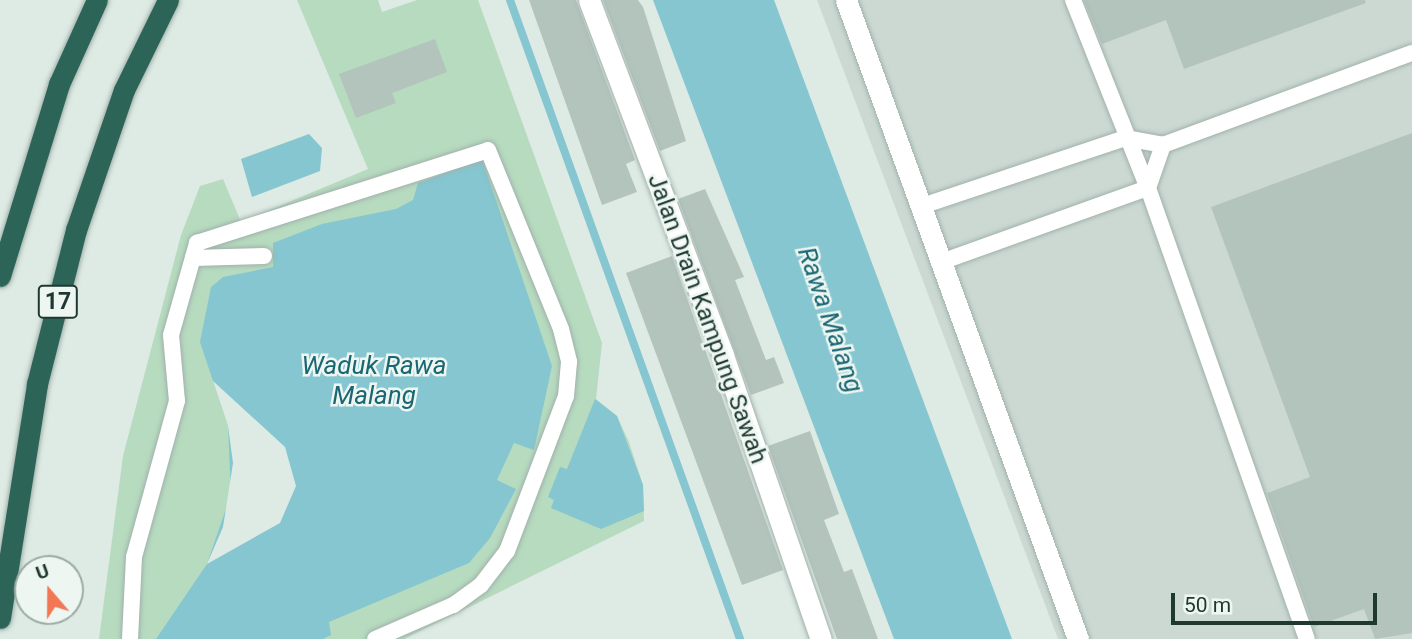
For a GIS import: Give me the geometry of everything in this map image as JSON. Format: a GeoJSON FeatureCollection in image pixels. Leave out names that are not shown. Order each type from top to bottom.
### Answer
{"type":"FeatureCollection","features":[{"type":"Feature","properties":{"kind":"highway"},"geometry":{"type":"LineString","coordinates":[[0,276],[58,84],[97,0]]}},
{"type":"Feature","properties":{"kind":"highway","name":"17"},"geometry":{"type":"LineString","coordinates":[[0,618],[37,384],[76,230],[124,90],[168,0]]}},
{"type":"Feature","properties":{"kind":"street","name":"Jalan Drain Kampung Sawah"},"geometry":{"type":"LineString","coordinates":[[589,0],[723,355],[821,639]]}},
{"type":"Feature","properties":{"kind":"street"},"geometry":{"type":"LineString","coordinates":[[846,0],[1077,639]]}},
{"type":"Feature","properties":{"kind":"lane"},"geometry":{"type":"LineString","coordinates":[[1073,0],[1125,138],[1148,188],[1307,639]]}},
{"type":"Feature","properties":{"kind":"lane"},"geometry":{"type":"LineString","coordinates":[[922,206],[1125,138],[1163,145],[1412,53]]}},
{"type":"Feature","properties":{"kind":"lane"},"geometry":{"type":"LineString","coordinates":[[1148,188],[1163,145]]}},
{"type":"Feature","properties":{"kind":"lane"},"geometry":{"type":"LineString","coordinates":[[130,639],[134,556],[177,401],[171,335],[197,243],[488,150],[561,329],[569,362],[566,396],[507,551],[481,585],[453,605],[375,639]]}},
{"type":"Feature","properties":{"kind":"lane"},"geometry":{"type":"LineString","coordinates":[[941,262],[1148,188]]}},
{"type":"Feature","properties":{"kind":"lane"},"geometry":{"type":"LineString","coordinates":[[193,258],[264,256]]}},
{"type":"Feature","properties":{"kind":"shaded area"},"geometry":{"type":"Polygon","coordinates":[[[817,0],[1412,0],[1412,639],[1058,639],[817,0]]]}},
{"type":"Feature","properties":{"kind":"green space"},"geometry":{"type":"Polygon","coordinates":[[[297,0],[378,0],[382,12],[417,0],[478,0],[602,343],[596,399],[617,416],[629,442],[643,485],[644,521],[404,639],[99,639],[123,456],[181,235],[200,186],[223,179],[241,222],[368,169],[297,0]]]}},
{"type":"Feature","properties":{"kind":"water","name":"Rawa Malang"},"geometry":{"type":"Polygon","coordinates":[[[653,0],[774,0],[1012,639],[894,639],[653,0]]]}},
{"type":"Feature","properties":{"kind":"water"},"geometry":{"type":"Polygon","coordinates":[[[309,134],[322,148],[320,171],[252,197],[241,159],[309,134]]]}},
{"type":"Feature","properties":{"kind":"water","name":"Waduk Rawa Malang"},"geometry":{"type":"Polygon","coordinates":[[[482,159],[552,366],[534,450],[514,443],[497,480],[516,489],[490,538],[469,563],[329,622],[331,635],[323,639],[156,639],[207,564],[231,494],[228,426],[200,342],[211,287],[223,277],[273,267],[273,243],[322,224],[396,209],[413,200],[418,183],[482,159]]]}},
{"type":"Feature","properties":{"kind":"water"},"geometry":{"type":"Polygon","coordinates":[[[595,399],[617,416],[643,485],[644,511],[601,529],[551,508],[554,500],[548,497],[560,467],[567,469],[595,399]]]}},
{"type":"Feature","properties":{"kind":"pier"},"geometry":{"type":"Polygon","coordinates":[[[213,381],[285,447],[296,486],[280,523],[207,564],[223,527],[233,463],[228,426],[213,381]]]}},
{"type":"Feature","properties":{"kind":"building"},"geometry":{"type":"Polygon","coordinates":[[[529,0],[576,0],[635,160],[626,164],[637,192],[602,205],[529,0]]]}},
{"type":"Feature","properties":{"kind":"building"},"geometry":{"type":"Polygon","coordinates":[[[603,0],[638,0],[643,7],[686,141],[660,151],[603,0]]]}},
{"type":"Feature","properties":{"kind":"building"},"geometry":{"type":"Polygon","coordinates":[[[1084,0],[1365,0],[1366,3],[1184,69],[1166,20],[1102,44],[1084,0]]]}},
{"type":"Feature","properties":{"kind":"building"},"geometry":{"type":"Polygon","coordinates":[[[435,39],[447,72],[392,93],[396,103],[356,118],[339,74],[435,39]]]}},
{"type":"Feature","properties":{"kind":"building"},"geometry":{"type":"Polygon","coordinates":[[[1412,133],[1412,633],[1375,639],[1364,609],[1314,627],[1267,493],[1310,477],[1211,207],[1412,133]]]}},
{"type":"Feature","properties":{"kind":"building"},"geometry":{"type":"Polygon","coordinates":[[[705,189],[744,277],[735,280],[766,360],[774,357],[784,383],[751,395],[678,199],[705,189]]]}},
{"type":"Feature","properties":{"kind":"building"},"geometry":{"type":"Polygon","coordinates":[[[672,256],[783,570],[742,585],[626,273],[672,256]]]}},
{"type":"Feature","properties":{"kind":"building"},"geometry":{"type":"Polygon","coordinates":[[[810,431],[839,514],[824,520],[844,572],[852,569],[878,639],[837,639],[768,446],[810,431]]]}},
{"type":"Feature","properties":{"kind":"waterway"},"geometry":{"type":"LineString","coordinates":[[510,0],[740,639]]}}]}
